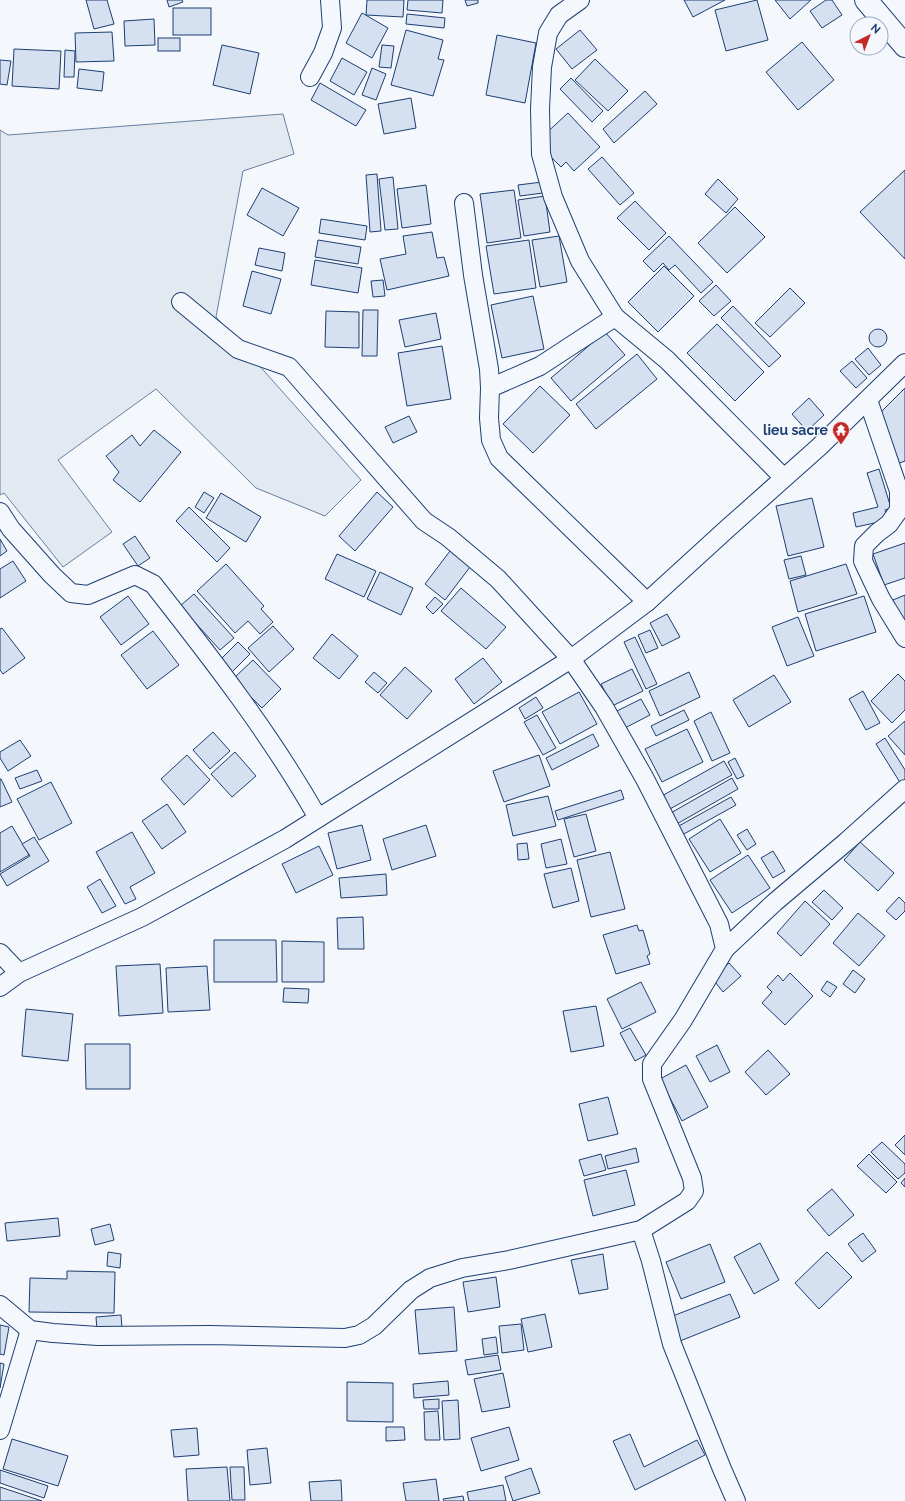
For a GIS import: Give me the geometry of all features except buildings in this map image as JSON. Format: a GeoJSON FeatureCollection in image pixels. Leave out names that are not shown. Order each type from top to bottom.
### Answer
{"type":"FeatureCollection","features":[{"type":"Feature","properties":{"kind":"main road"},"geometry":{"type":"LineString","coordinates":[[866,0],[905,46]]}},
{"type":"Feature","properties":{"kind":"street"},"geometry":{"type":"LineString","coordinates":[[310,78],[323,53],[332,28],[330,0]]}},
{"type":"Feature","properties":{"kind":"street"},"geometry":{"type":"LineString","coordinates":[[580,0],[559,15],[548,33],[542,66],[540,109],[541,154],[553,198],[580,261],[615,317],[668,360],[784,478]]}},
{"type":"Feature","properties":{"kind":"street"},"geometry":{"type":"LineString","coordinates":[[464,202],[473,274],[489,369],[489,418],[491,440],[499,458],[647,602]]}},
{"type":"Feature","properties":{"kind":"street"},"geometry":{"type":"LineString","coordinates":[[181,302],[238,349],[289,367],[424,521],[448,537],[498,579],[571,659],[604,707],[645,779],[719,924],[725,949]]}},
{"type":"Feature","properties":{"kind":"street"},"geometry":{"type":"LineString","coordinates":[[490,388],[540,366],[615,317]]}},
{"type":"Feature","properties":{"kind":"street"},"geometry":{"type":"LineString","coordinates":[[0,986],[19,973],[142,917],[285,839],[571,659],[647,602],[819,447],[905,363]]}},
{"type":"Feature","properties":{"kind":"street"},"geometry":{"type":"LineString","coordinates":[[868,400],[899,491],[899,510],[889,524],[864,546],[863,561],[881,599],[905,638]]}},
{"type":"Feature","properties":{"kind":"street"},"geometry":{"type":"LineString","coordinates":[[0,512],[11,529],[52,575],[71,593],[88,595],[136,575],[153,584],[233,690],[294,777],[318,818]]}},
{"type":"Feature","properties":{"kind":"street"},"geometry":{"type":"LineString","coordinates":[[0,1305],[30,1330],[53,1333],[98,1336],[208,1335],[345,1338],[359,1335],[374,1326],[411,1290],[430,1278],[462,1268],[509,1260],[641,1230],[687,1201],[694,1191],[692,1178],[652,1078],[652,1064],[682,1020],[725,949],[775,902],[846,842],[905,789]]}},
{"type":"Feature","properties":{"kind":"street"},"geometry":{"type":"LineString","coordinates":[[0,953],[19,973]]}},
{"type":"Feature","properties":{"kind":"street"},"geometry":{"type":"LineString","coordinates":[[641,1230],[672,1344],[736,1501]]}},
{"type":"Feature","properties":{"kind":"street"},"geometry":{"type":"LineString","coordinates":[[0,1430],[30,1330]]}},
{"type":"Feature","properties":{"kind":"shaded area"},"geometry":{"type":"Polygon","coordinates":[[[283,114],[294,154],[243,171],[216,317],[361,480],[325,516],[256,488],[156,389],[58,460],[112,532],[63,567],[4,493],[0,495],[0,130],[8,135],[283,114]]]}},
{"type":"Feature","properties":{"kind":"place","name":"lieu sacre"},"geometry":{"type":"Point","coordinates":[841,445]}}]}
